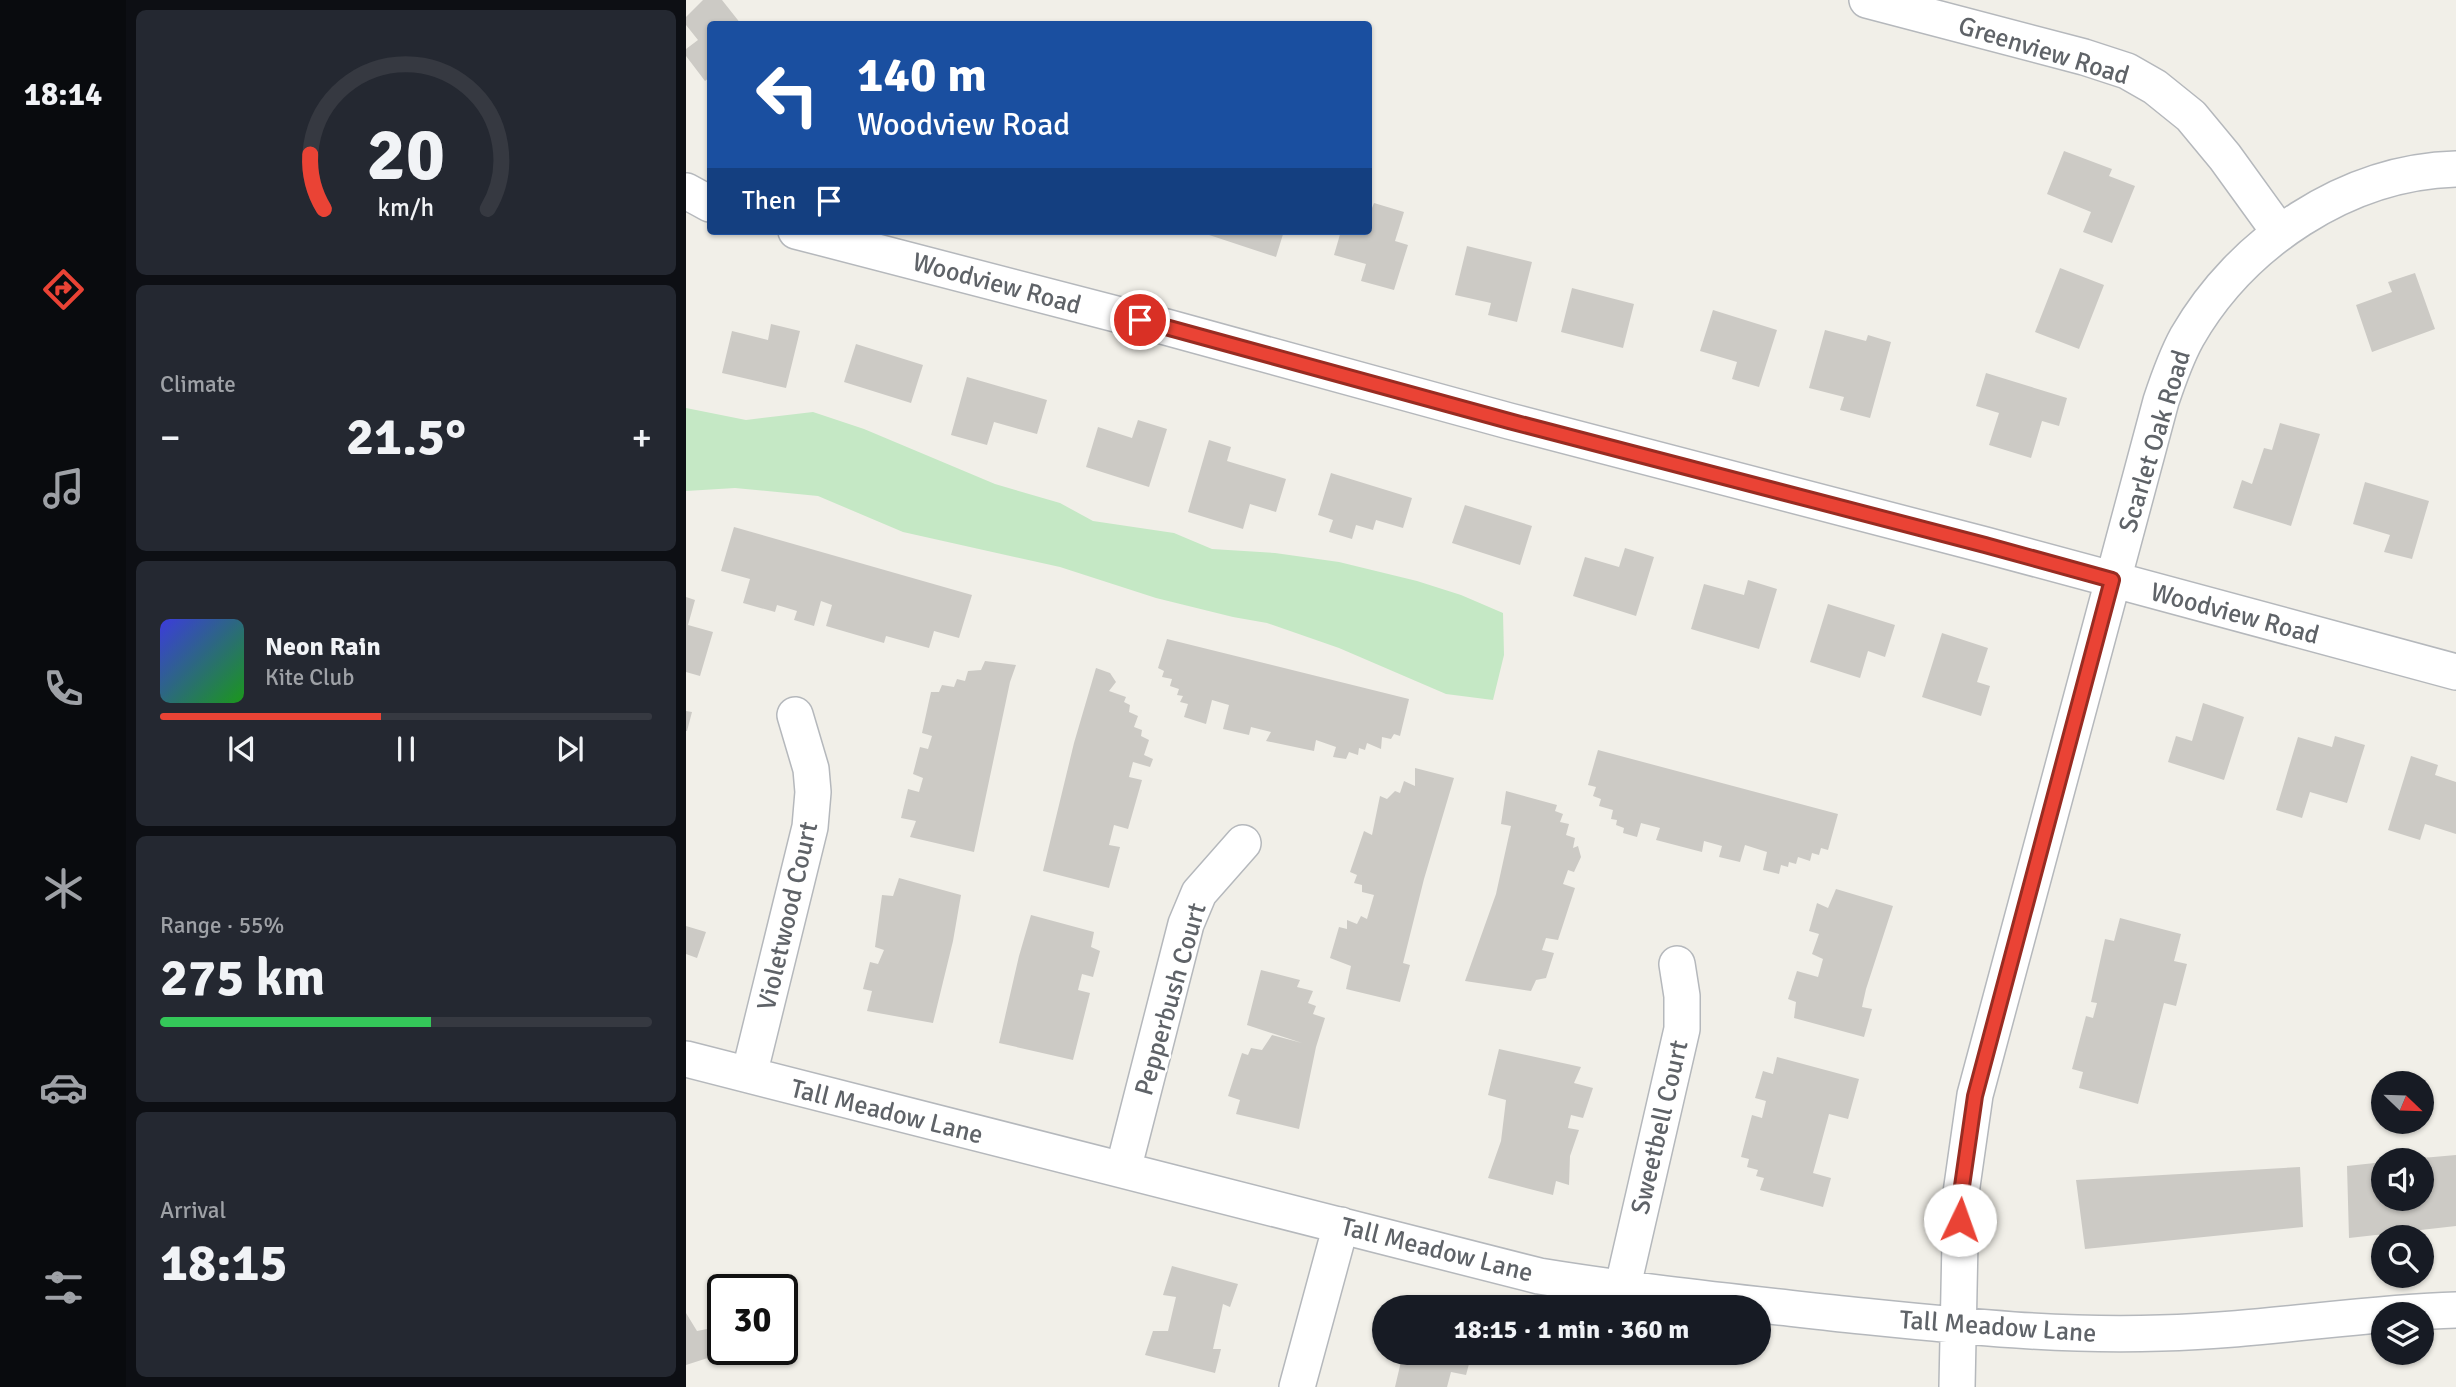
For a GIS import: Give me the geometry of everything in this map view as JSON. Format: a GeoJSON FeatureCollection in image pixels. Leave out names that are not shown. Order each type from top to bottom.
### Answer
{"type":"FeatureCollection","features":[{"type":"Feature","properties":{"kind":"street","name":"Greenview Road"},"geometry":{"type":"LineString","coordinates":[[1867,0],[2084,57],[2127,71],[2155,87],[2191,116],[2225,157],[2280,233]]}},
{"type":"Feature","properties":{"kind":"street","name":"Scarlet Oak Road"},"geometry":{"type":"LineString","coordinates":[[1957,1387],[1961,1193],[1975,1096],[2161,401],[2186,338],[2207,306],[2240,267],[2304,216],[2342,196],[2400,176],[2456,169]]}},
{"type":"Feature","properties":{"kind":"street"},"geometry":{"type":"LineString","coordinates":[[686,191],[707,202]]}},
{"type":"Feature","properties":{"kind":"street","name":"Woodview Road"},"geometry":{"type":"LineString","coordinates":[[811,235],[1166,327],[1509,421],[2456,672]]}},
{"type":"Feature","properties":{"kind":"street","name":"Violetwood Court"},"geometry":{"type":"LineString","coordinates":[[749,1075],[810,827],[813,792],[811,769],[795,715]]}},
{"type":"Feature","properties":{"kind":"street","name":"Pepperbush Court"},"geometry":{"type":"LineString","coordinates":[[1123,1170],[1186,924],[1199,893],[1243,842]]}},
{"type":"Feature","properties":{"kind":"street","name":"Sweetbell Court"},"geometry":{"type":"LineString","coordinates":[[1622,1290],[1682,1029],[1678,964]]}},
{"type":"Feature","properties":{"kind":"street","name":"Tall Meadow Lane"},"geometry":{"type":"LineString","coordinates":[[686,1059],[1539,1276],[1622,1290],[1958,1326],[2074,1334],[2162,1334],[2397,1311],[2456,1310]]}},
{"type":"Feature","properties":{"kind":"street"},"geometry":{"type":"LineString","coordinates":[[1297,1387],[1341,1225]]}},
{"type":"Feature","properties":{"kind":"green space"},"geometry":{"type":"Polygon","coordinates":[[[686,408],[746,420],[813,412],[864,429],[995,484],[1060,503],[1093,521],[1174,533],[1212,549],[1275,553],[1339,562],[1461,595],[1503,613],[1504,655],[1493,700],[1446,694],[1339,648],[1267,623],[1156,598],[1060,567],[903,532],[818,496],[735,488],[686,491],[686,408]]]}},
{"type":"Feature","properties":{"kind":"building"},"geometry":{"type":"Polygon","coordinates":[[[703,0],[722,0],[739,21],[707,21],[705,81],[686,56],[686,49],[698,40],[686,25],[686,17],[703,0]]]}},
{"type":"Feature","properties":{"kind":"building"},"geometry":{"type":"Polygon","coordinates":[[[2064,151],[2112,169],[2109,176],[2135,186],[2112,243],[2083,232],[2091,212],[2047,194],[2064,151]]]}},
{"type":"Feature","properties":{"kind":"building"},"geometry":{"type":"Polygon","coordinates":[[[1374,203],[1404,212],[1395,241],[1408,245],[1394,290],[1361,281],[1366,264],[1334,255],[1340,235],[1372,235],[1374,203]]]}},
{"type":"Feature","properties":{"kind":"building"},"geometry":{"type":"Polygon","coordinates":[[[1209,235],[1283,235],[1276,257],[1209,235]]]}},
{"type":"Feature","properties":{"kind":"building"},"geometry":{"type":"Polygon","coordinates":[[[1467,246],[1532,262],[1517,322],[1488,315],[1491,303],[1455,295],[1467,246]]]}},
{"type":"Feature","properties":{"kind":"building"},"geometry":{"type":"Polygon","coordinates":[[[2060,268],[2104,285],[2079,349],[2035,332],[2060,268]]]}},
{"type":"Feature","properties":{"kind":"building"},"geometry":{"type":"Polygon","coordinates":[[[2415,273],[2435,329],[2372,352],[2356,305],[2392,292],[2388,282],[2415,273]]]}},
{"type":"Feature","properties":{"kind":"building"},"geometry":{"type":"Polygon","coordinates":[[[1572,288],[1634,304],[1623,348],[1561,332],[1572,288]]]}},
{"type":"Feature","properties":{"kind":"building"},"geometry":{"type":"Polygon","coordinates":[[[1713,310],[1777,330],[1759,387],[1732,379],[1737,362],[1700,351],[1713,310]]]}},
{"type":"Feature","properties":{"kind":"building"},"geometry":{"type":"Polygon","coordinates":[[[771,324],[800,331],[786,388],[722,373],[732,331],[768,340],[771,324]]]}},
{"type":"Feature","properties":{"kind":"building"},"geometry":{"type":"Polygon","coordinates":[[[1825,330],[1866,341],[1868,335],[1891,342],[1870,418],[1840,410],[1844,397],[1809,388],[1825,330]]]}},
{"type":"Feature","properties":{"kind":"building"},"geometry":{"type":"Polygon","coordinates":[[[856,344],[923,365],[911,403],[844,382],[856,344]]]}},
{"type":"Feature","properties":{"kind":"building"},"geometry":{"type":"Polygon","coordinates":[[[1986,373],[2067,398],[2059,426],[2042,421],[2031,458],[1989,445],[1999,413],[1976,406],[1986,373]]]}},
{"type":"Feature","properties":{"kind":"building"},"geometry":{"type":"Polygon","coordinates":[[[967,377],[1047,400],[1037,434],[994,422],[987,445],[951,435],[967,377]]]}},
{"type":"Feature","properties":{"kind":"building"},"geometry":{"type":"Polygon","coordinates":[[[1138,420],[1167,429],[1149,487],[1086,467],[1098,427],[1132,438],[1138,420]]]}},
{"type":"Feature","properties":{"kind":"building"},"geometry":{"type":"Polygon","coordinates":[[[2280,423],[2320,434],[2291,526],[2233,508],[2242,480],[2252,484],[2264,448],[2272,450],[2280,423]]]}},
{"type":"Feature","properties":{"kind":"building"},"geometry":{"type":"Polygon","coordinates":[[[1209,440],[1231,447],[1227,461],[1286,479],[1276,512],[1250,504],[1243,529],[1188,512],[1209,440]]]}},
{"type":"Feature","properties":{"kind":"building"},"geometry":{"type":"Polygon","coordinates":[[[1331,473],[1412,498],[1403,528],[1376,520],[1373,530],[1356,525],[1352,539],[1329,532],[1333,520],[1318,515],[1331,473]]]}},
{"type":"Feature","properties":{"kind":"building"},"geometry":{"type":"Polygon","coordinates":[[[2365,482],[2429,501],[2412,559],[2384,552],[2390,535],[2353,524],[2365,482]]]}},
{"type":"Feature","properties":{"kind":"building"},"geometry":{"type":"Polygon","coordinates":[[[1465,505],[1532,526],[1520,565],[1452,543],[1465,505]]]}},
{"type":"Feature","properties":{"kind":"building"},"geometry":{"type":"Polygon","coordinates":[[[734,527],[972,595],[959,638],[934,631],[929,648],[886,636],[884,643],[826,626],[832,605],[821,601],[814,626],[794,620],[797,611],[777,605],[775,612],[743,603],[750,579],[721,571],[734,527]]]}},
{"type":"Feature","properties":{"kind":"building"},"geometry":{"type":"Polygon","coordinates":[[[1625,548],[1654,557],[1636,616],[1573,596],[1585,557],[1619,567],[1625,548]]]}},
{"type":"Feature","properties":{"kind":"building"},"geometry":{"type":"Polygon","coordinates":[[[1748,580],[1777,589],[1759,649],[1691,629],[1704,584],[1744,595],[1748,580]]]}},
{"type":"Feature","properties":{"kind":"building"},"geometry":{"type":"Polygon","coordinates":[[[686,597],[695,600],[688,625],[713,632],[700,676],[686,672],[686,597]]]}},
{"type":"Feature","properties":{"kind":"building"},"geometry":{"type":"Polygon","coordinates":[[[1828,604],[1895,625],[1885,657],[1868,651],[1860,678],[1810,662],[1828,604]]]}},
{"type":"Feature","properties":{"kind":"building"},"geometry":{"type":"Polygon","coordinates":[[[1942,633],[1988,648],[1977,682],[1990,686],[1981,716],[1922,697],[1942,633]]]}},
{"type":"Feature","properties":{"kind":"building"},"geometry":{"type":"Polygon","coordinates":[[[1167,639],[1409,699],[1400,736],[1394,734],[1391,739],[1382,737],[1381,749],[1367,743],[1365,750],[1359,748],[1358,755],[1349,752],[1346,759],[1333,757],[1336,747],[1316,740],[1314,751],[1266,741],[1271,732],[1251,727],[1249,735],[1223,729],[1229,705],[1212,700],[1206,724],[1184,717],[1188,704],[1180,702],[1183,696],[1177,695],[1179,689],[1170,686],[1172,679],[1162,677],[1164,671],[1158,668],[1167,639]]]}},
{"type":"Feature","properties":{"kind":"building"},"geometry":{"type":"Polygon","coordinates":[[[985,661],[1016,665],[1010,682],[974,852],[910,837],[916,821],[901,818],[908,789],[919,792],[923,778],[913,774],[920,747],[928,749],[932,736],[922,733],[931,692],[939,692],[942,685],[954,687],[957,679],[965,681],[968,671],[981,670],[985,661]]]}},
{"type":"Feature","properties":{"kind":"building"},"geometry":{"type":"Polygon","coordinates":[[[1096,668],[1110,673],[1116,682],[1109,691],[1126,697],[1124,702],[1130,705],[1129,712],[1138,716],[1134,727],[1142,730],[1141,736],[1149,740],[1144,755],[1153,759],[1150,767],[1133,762],[1129,777],[1142,780],[1128,829],[1114,825],[1109,845],[1120,847],[1109,888],[1043,871],[1074,743],[1096,668]]]}},
{"type":"Feature","properties":{"kind":"building"},"geometry":{"type":"Polygon","coordinates":[[[2203,703],[2244,717],[2224,780],[2168,762],[2176,736],[2192,741],[2203,703]]]}},
{"type":"Feature","properties":{"kind":"building"},"geometry":{"type":"Polygon","coordinates":[[[686,711],[692,712],[687,731],[686,731],[686,711]]]}},
{"type":"Feature","properties":{"kind":"building"},"geometry":{"type":"Polygon","coordinates":[[[2335,736],[2365,745],[2347,803],[2310,792],[2302,818],[2276,810],[2298,737],[2332,747],[2335,736]]]}},
{"type":"Feature","properties":{"kind":"building"},"geometry":{"type":"Polygon","coordinates":[[[1598,750],[1838,814],[1828,850],[1821,848],[1819,855],[1812,853],[1810,861],[1798,857],[1796,864],[1789,862],[1788,867],[1781,865],[1779,874],[1763,870],[1767,852],[1745,845],[1740,862],[1719,857],[1722,846],[1704,841],[1702,852],[1656,840],[1660,828],[1641,823],[1637,837],[1623,833],[1624,828],[1616,825],[1617,820],[1611,819],[1613,810],[1599,806],[1601,799],[1593,796],[1596,787],[1588,785],[1598,750]]]}},
{"type":"Feature","properties":{"kind":"building"},"geometry":{"type":"Polygon","coordinates":[[[2411,756],[2438,765],[2435,775],[2456,782],[2456,834],[2425,824],[2420,840],[2388,830],[2411,756]]]}},
{"type":"Feature","properties":{"kind":"building"},"geometry":{"type":"Polygon","coordinates":[[[1415,768],[1454,778],[1403,963],[1410,965],[1400,1002],[1346,989],[1351,966],[1330,958],[1339,927],[1347,929],[1347,920],[1357,924],[1361,916],[1367,919],[1374,895],[1362,892],[1362,885],[1354,883],[1357,875],[1350,872],[1364,831],[1372,835],[1380,796],[1387,799],[1395,791],[1400,793],[1404,781],[1415,786],[1415,768]]]}},
{"type":"Feature","properties":{"kind":"building"},"geometry":{"type":"Polygon","coordinates":[[[1506,791],[1557,805],[1555,811],[1563,814],[1560,822],[1569,824],[1566,835],[1575,838],[1573,848],[1578,846],[1581,857],[1574,872],[1568,870],[1563,884],[1575,888],[1558,940],[1546,938],[1542,950],[1554,953],[1546,978],[1536,980],[1531,991],[1465,981],[1496,894],[1511,826],[1501,824],[1506,791]]]}},
{"type":"Feature","properties":{"kind":"building"},"geometry":{"type":"Polygon","coordinates":[[[899,878],[961,895],[933,1023],[867,1011],[872,991],[863,989],[870,962],[878,964],[884,950],[875,947],[882,895],[893,896],[899,878]]]}},
{"type":"Feature","properties":{"kind":"building"},"geometry":{"type":"Polygon","coordinates":[[[1836,889],[1893,906],[1862,1007],[1872,1009],[1864,1037],[1794,1018],[1796,1002],[1788,999],[1797,971],[1818,977],[1823,959],[1812,954],[1819,934],[1809,931],[1817,903],[1828,908],[1836,889]]]}},
{"type":"Feature","properties":{"kind":"building"},"geometry":{"type":"Polygon","coordinates":[[[1031,915],[1094,932],[1091,947],[1100,951],[1093,977],[1082,974],[1078,990],[1090,993],[1073,1060],[999,1043],[1031,915]]]}},
{"type":"Feature","properties":{"kind":"building"},"geometry":{"type":"Polygon","coordinates":[[[2120,918],[2181,934],[2174,961],[2187,964],[2176,1006],[2164,1003],[2138,1104],[2079,1088],[2083,1072],[2072,1069],[2086,1016],[2093,1018],[2097,1003],[2091,1002],[2105,939],[2114,941],[2120,918]]]}},
{"type":"Feature","properties":{"kind":"building"},"geometry":{"type":"Polygon","coordinates":[[[686,926],[706,932],[697,958],[686,954],[686,926]]]}},
{"type":"Feature","properties":{"kind":"building"},"geometry":{"type":"Polygon","coordinates":[[[1261,970],[1300,980],[1297,987],[1313,991],[1308,1003],[1316,1006],[1313,1014],[1325,1018],[1316,1047],[1299,1129],[1236,1114],[1240,1100],[1228,1096],[1242,1053],[1248,1055],[1251,1048],[1262,1050],[1272,1035],[1302,1043],[1247,1025],[1261,970]]]}},
{"type":"Feature","properties":{"kind":"building"},"geometry":{"type":"Polygon","coordinates":[[[1499,1049],[1581,1067],[1574,1083],[1593,1088],[1583,1118],[1571,1115],[1568,1128],[1579,1130],[1570,1156],[1569,1185],[1556,1181],[1553,1195],[1488,1178],[1501,1141],[1506,1100],[1488,1095],[1499,1049]]]}},
{"type":"Feature","properties":{"kind":"building"},"geometry":{"type":"Polygon","coordinates":[[[1777,1057],[1859,1079],[1848,1119],[1829,1114],[1813,1173],[1831,1178],[1823,1207],[1760,1190],[1764,1178],[1756,1176],[1758,1170],[1747,1167],[1749,1159],[1741,1157],[1752,1115],[1762,1118],[1766,1101],[1755,1098],[1763,1071],[1773,1074],[1777,1057]]]}},
{"type":"Feature","properties":{"kind":"building"},"geometry":{"type":"Polygon","coordinates":[[[2456,1155],[2456,1226],[2434,1228],[2434,1225],[2371,1225],[2371,1236],[2349,1238],[2347,1166],[2371,1163],[2371,1211],[2434,1211],[2434,1157],[2456,1155]]]}},
{"type":"Feature","properties":{"kind":"building"},"geometry":{"type":"Polygon","coordinates":[[[2300,1167],[2303,1227],[2085,1249],[2076,1180],[2300,1167]]]}},
{"type":"Feature","properties":{"kind":"building"},"geometry":{"type":"Polygon","coordinates":[[[1172,1266],[1238,1284],[1230,1307],[1223,1304],[1213,1349],[1221,1349],[1215,1373],[1145,1355],[1153,1331],[1168,1331],[1176,1297],[1163,1295],[1172,1266]]]}},
{"type":"Feature","properties":{"kind":"building"},"geometry":{"type":"Polygon","coordinates":[[[686,1313],[697,1331],[707,1329],[707,1358],[686,1365],[686,1313]]]}},
{"type":"Feature","properties":{"kind":"building"},"geometry":{"type":"Polygon","coordinates":[[[1400,1365],[1469,1365],[1466,1375],[1451,1372],[1447,1387],[1395,1387],[1400,1365]]]}},
{"type":"Feature","properties":{"kind":"route"},"geometry":{"type":"LineString","coordinates":[[1140,320],[1509,421],[2112,580],[1975,1096],[1961,1193],[1960,1220]]}}]}
